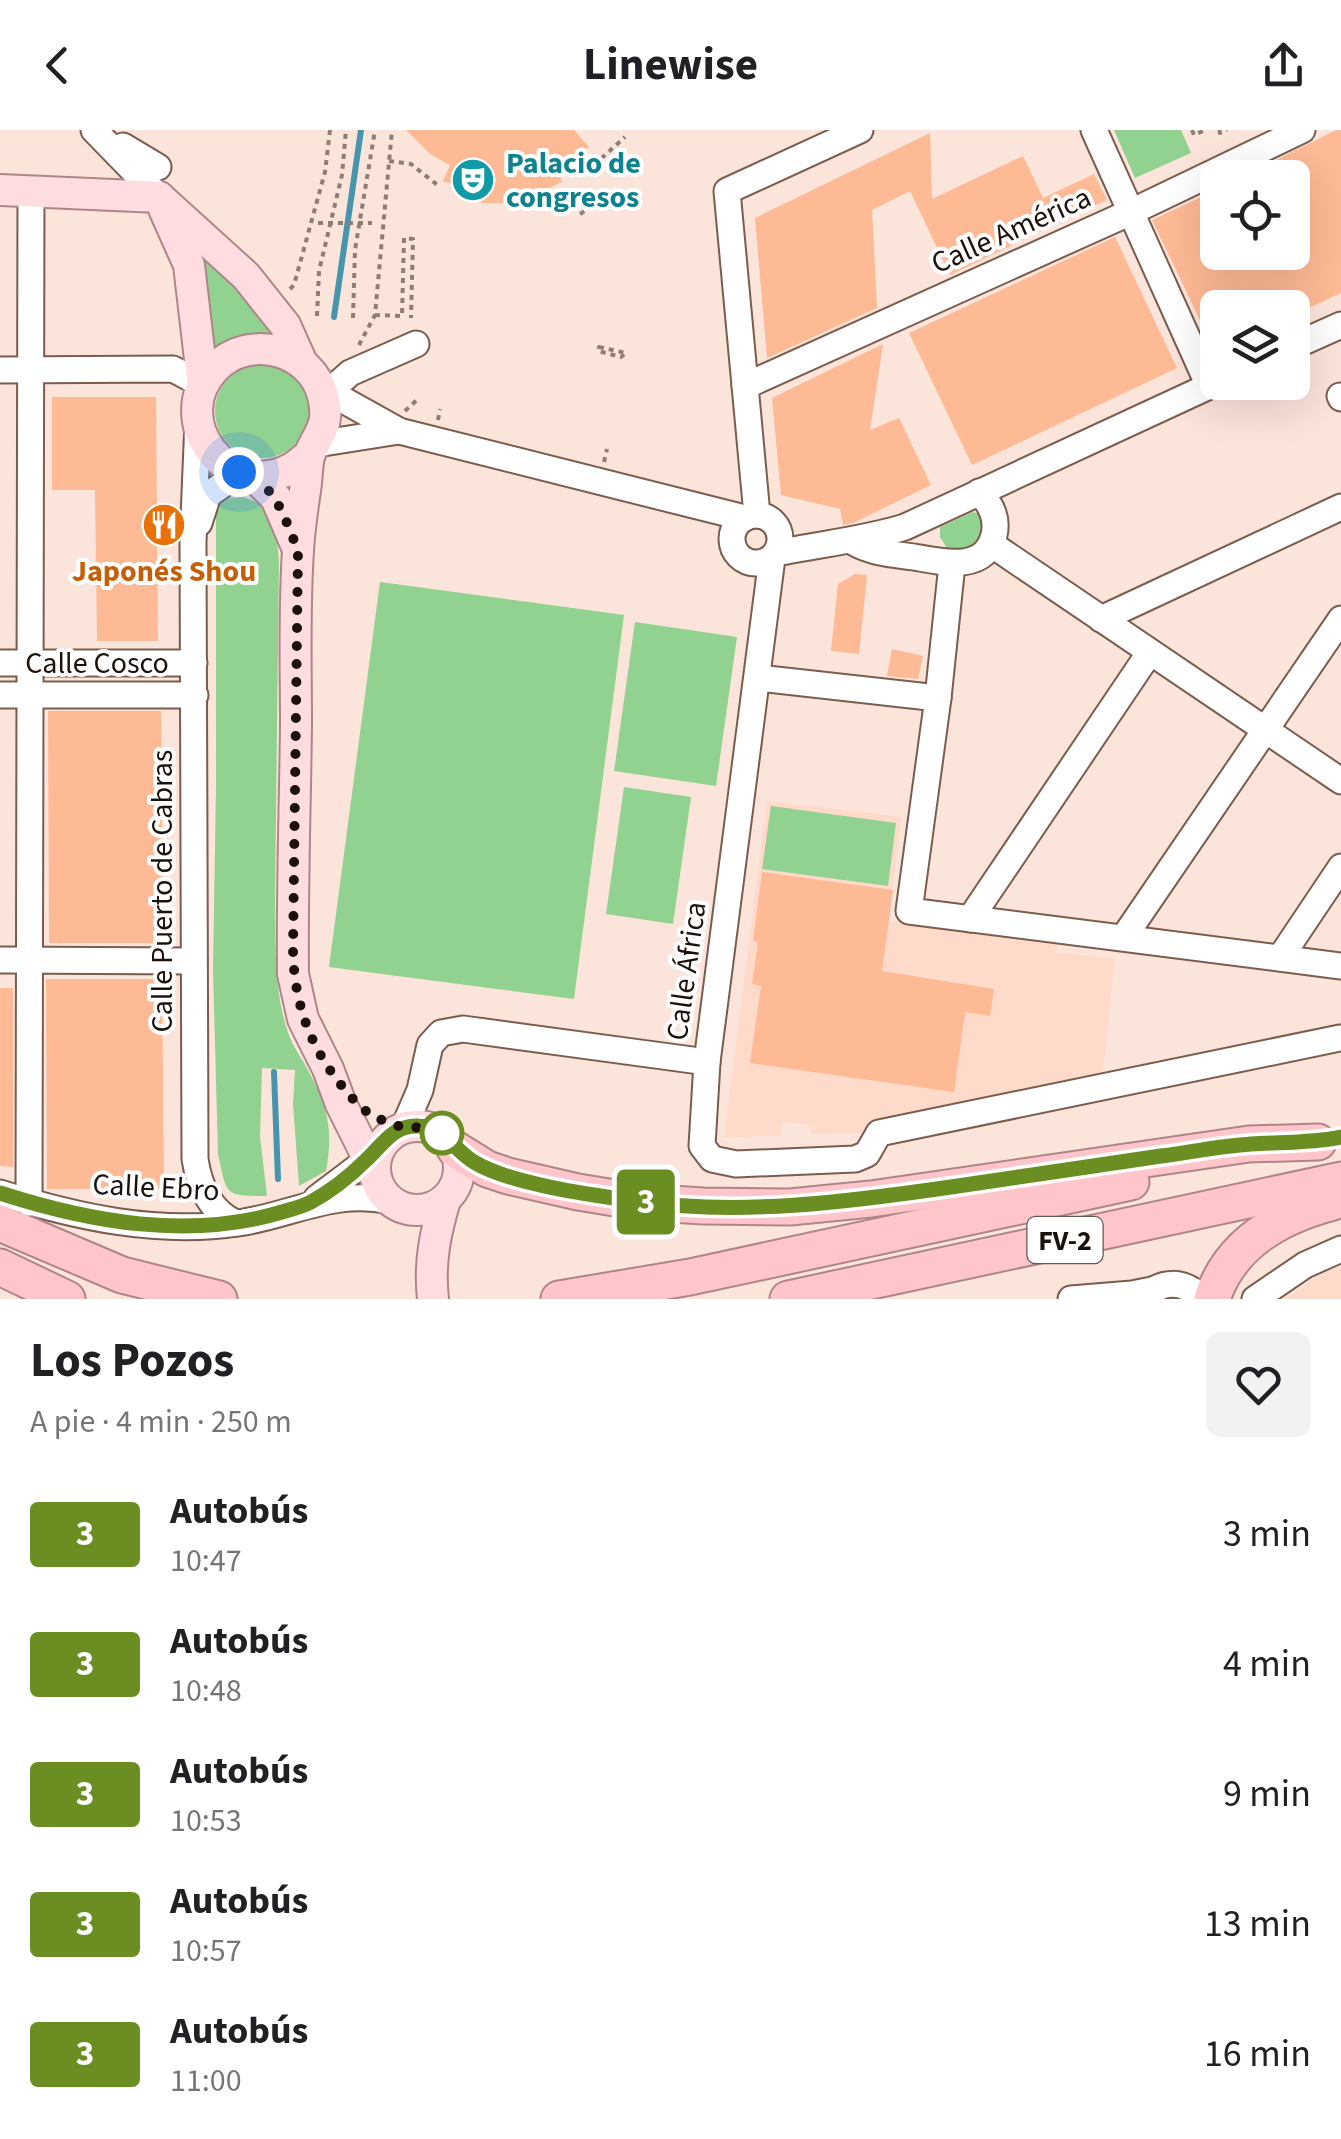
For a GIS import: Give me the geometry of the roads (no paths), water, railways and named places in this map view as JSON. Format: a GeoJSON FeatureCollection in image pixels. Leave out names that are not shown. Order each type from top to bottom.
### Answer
{"type":"FeatureCollection","features":[{"type":"Feature","properties":{"kind":"highway"},"geometry":{"type":"LineString","coordinates":[[455,1148],[487,1170],[578,1192],[639,1202],[790,1208],[1250,1144],[1329,1140]]}},
{"type":"Feature","properties":{"kind":"highway","name":"FV-2"},"geometry":{"type":"LineString","coordinates":[[559,1299],[690,1277],[1329,1140]]}},
{"type":"Feature","properties":{"kind":"highway","name":"FV-2"},"geometry":{"type":"LineString","coordinates":[[788,1299],[1341,1180]]}},
{"type":"Feature","properties":{"kind":"highway"},"geometry":{"type":"LineString","coordinates":[[1212,1299],[1237,1252],[1275,1222],[1341,1200]]}},
{"type":"Feature","properties":{"kind":"highway"},"geometry":{"type":"LineString","coordinates":[[0,1222],[122,1276],[219,1299]]}},
{"type":"Feature","properties":{"kind":"highway"},"geometry":{"type":"LineString","coordinates":[[0,1267],[66,1299]]}},
{"type":"Feature","properties":{"kind":"main road"},"geometry":{"type":"LineString","coordinates":[[0,190],[159,182]]}},
{"type":"Feature","properties":{"kind":"main road"},"geometry":{"type":"LineString","coordinates":[[159,182],[246,276],[322,378],[323,428],[314,449],[298,550],[293,974],[303,1019],[341,1104],[387,1169],[426,1210],[446,1200],[460,1172],[455,1148],[448,1138],[435,1129],[416,1125],[387,1169]]}},
{"type":"Feature","properties":{"kind":"main road"},"geometry":{"type":"LineString","coordinates":[[159,182],[188,265],[203,386]]}},
{"type":"Feature","properties":{"kind":"main road"},"geometry":{"type":"LineString","coordinates":[[298,550],[276,498],[211,452],[202,438],[198,403],[214,369],[247,350],[266,348],[286,353],[322,378]]}},
{"type":"Feature","properties":{"kind":"main road"},"geometry":{"type":"LineString","coordinates":[[246,474],[284,472],[314,449]]}},
{"type":"Feature","properties":{"kind":"main road"},"geometry":{"type":"LineString","coordinates":[[328,1069],[373,1116],[387,1169],[419,1240],[432,1286]]}},
{"type":"Feature","properties":{"kind":"main road"},"geometry":{"type":"LineString","coordinates":[[432,1286],[433,1242],[446,1200]]}},
{"type":"Feature","properties":{"kind":"street"},"geometry":{"type":"LineString","coordinates":[[96,130],[159,182]]}},
{"type":"Feature","properties":{"kind":"street"},"geometry":{"type":"LineString","coordinates":[[767,558],[781,538],[759,519],[727,191],[860,130]]}},
{"type":"Feature","properties":{"kind":"street"},"geometry":{"type":"LineString","coordinates":[[1094,130],[1200,357]]}},
{"type":"Feature","properties":{"kind":"street","name":"Calle América"},"geometry":{"type":"LineString","coordinates":[[746,386],[1302,130]]}},
{"type":"Feature","properties":{"kind":"street"},"geometry":{"type":"LineString","coordinates":[[29,1203],[31,190]]}},
{"type":"Feature","properties":{"kind":"street"},"geometry":{"type":"LineString","coordinates":[[1310,340],[1341,325]]}},
{"type":"Feature","properties":{"kind":"street"},"geometry":{"type":"LineString","coordinates":[[322,378],[416,344]]}},
{"type":"Feature","properties":{"kind":"street"},"geometry":{"type":"LineString","coordinates":[[0,370],[173,368],[203,386]]}},
{"type":"Feature","properties":{"kind":"street"},"geometry":{"type":"LineString","coordinates":[[322,378],[404,420],[672,500],[846,539],[868,550],[952,564],[972,561],[982,554],[1010,487],[1022,473]]}},
{"type":"Feature","properties":{"kind":"street"},"geometry":{"type":"LineString","coordinates":[[672,500],[732,543],[738,556],[767,558],[846,539],[868,538],[905,527],[1200,390]]}},
{"type":"Feature","properties":{"kind":"street"},"geometry":{"type":"LineString","coordinates":[[314,449],[404,420]]}},
{"type":"Feature","properties":{"kind":"street","name":"Calle Puerto de Cabras"},"geometry":{"type":"LineString","coordinates":[[198,421],[193,542],[195,1159],[208,1198],[220,1214],[236,1224]]}},
{"type":"Feature","properties":{"kind":"street","name":"Calle Puerto de Cabras"},"geometry":{"type":"LineString","coordinates":[[193,542],[208,495],[246,474]]}},
{"type":"Feature","properties":{"kind":"street"},"geometry":{"type":"LineString","coordinates":[[979,492],[993,509],[993,532]]}},
{"type":"Feature","properties":{"kind":"street"},"geometry":{"type":"LineString","coordinates":[[1100,618],[1341,507]]}},
{"type":"Feature","properties":{"kind":"street"},"geometry":{"type":"LineString","coordinates":[[732,543],[735,528],[759,519]]}},
{"type":"Feature","properties":{"kind":"street"},"geometry":{"type":"LineString","coordinates":[[993,532],[1100,618],[1341,781]]}},
{"type":"Feature","properties":{"kind":"street","name":"Calle África"},"geometry":{"type":"LineString","coordinates":[[767,558],[761,584],[766,610],[758,678],[707,1062],[702,1146],[712,1159],[736,1164],[855,1159],[867,1154],[879,1133],[1340,1038]]}},
{"type":"Feature","properties":{"kind":"street"},"geometry":{"type":"LineString","coordinates":[[952,564],[909,911],[1341,966]]}},
{"type":"Feature","properties":{"kind":"street"},"geometry":{"type":"LineString","coordinates":[[1124,938],[1341,619]]}},
{"type":"Feature","properties":{"kind":"street"},"geometry":{"type":"LineString","coordinates":[[970,919],[1150,652]]}},
{"type":"Feature","properties":{"kind":"street","name":"Calle Cosco"},"geometry":{"type":"LineString","coordinates":[[0,662],[194,663]]}},
{"type":"Feature","properties":{"kind":"street"},"geometry":{"type":"LineString","coordinates":[[758,678],[938,698]]}},
{"type":"Feature","properties":{"kind":"street","name":"Calle Cosco"},"geometry":{"type":"LineString","coordinates":[[0,695],[195,695]]}},
{"type":"Feature","properties":{"kind":"street"},"geometry":{"type":"LineString","coordinates":[[1280,958],[1341,867]]}},
{"type":"Feature","properties":{"kind":"street"},"geometry":{"type":"LineString","coordinates":[[0,960],[194,960]]}},
{"type":"Feature","properties":{"kind":"street"},"geometry":{"type":"LineString","coordinates":[[387,1169],[416,1106],[430,1045],[440,1032],[463,1029],[707,1062]]}},
{"type":"Feature","properties":{"kind":"street"},"geometry":{"type":"LineString","coordinates":[[336,1184],[344,1144],[341,1104]]}},
{"type":"Feature","properties":{"kind":"street"},"geometry":{"type":"LineString","coordinates":[[187,1226],[195,1159]]}},
{"type":"Feature","properties":{"kind":"street","name":"Calle Ebro"},"geometry":{"type":"LineString","coordinates":[[0,1193],[56,1210],[129,1223],[236,1224],[309,1204],[350,1196],[373,1197],[387,1169]]}},
{"type":"Feature","properties":{"kind":"street","name":"Calle Ebro"},"geometry":{"type":"LineString","coordinates":[[309,1204],[336,1184],[387,1169]]}},
{"type":"Feature","properties":{"kind":"street"},"geometry":{"type":"LineString","coordinates":[[1255,1299],[1305,1265],[1341,1249]]}},
{"type":"Feature","properties":{"kind":"street"},"geometry":{"type":"LineString","coordinates":[[1072,1299],[1147,1294],[1166,1284],[1188,1287],[1202,1299]]}},
{"type":"Feature","properties":{"kind":"waterway"},"geometry":{"type":"LineString","coordinates":[[334,317],[361,130]]}},
{"type":"Feature","properties":{"kind":"waterway"},"geometry":{"type":"LineString","coordinates":[[274,1072],[278,1179]]}},
{"type":"Feature","properties":{"kind":"place","name":"Palacio de congresos"},"geometry":{"type":"Point","coordinates":[473,180]}},
{"type":"Feature","properties":{"kind":"place","name":"Japonés Shou"},"geometry":{"type":"Point","coordinates":[164,525]}}]}
